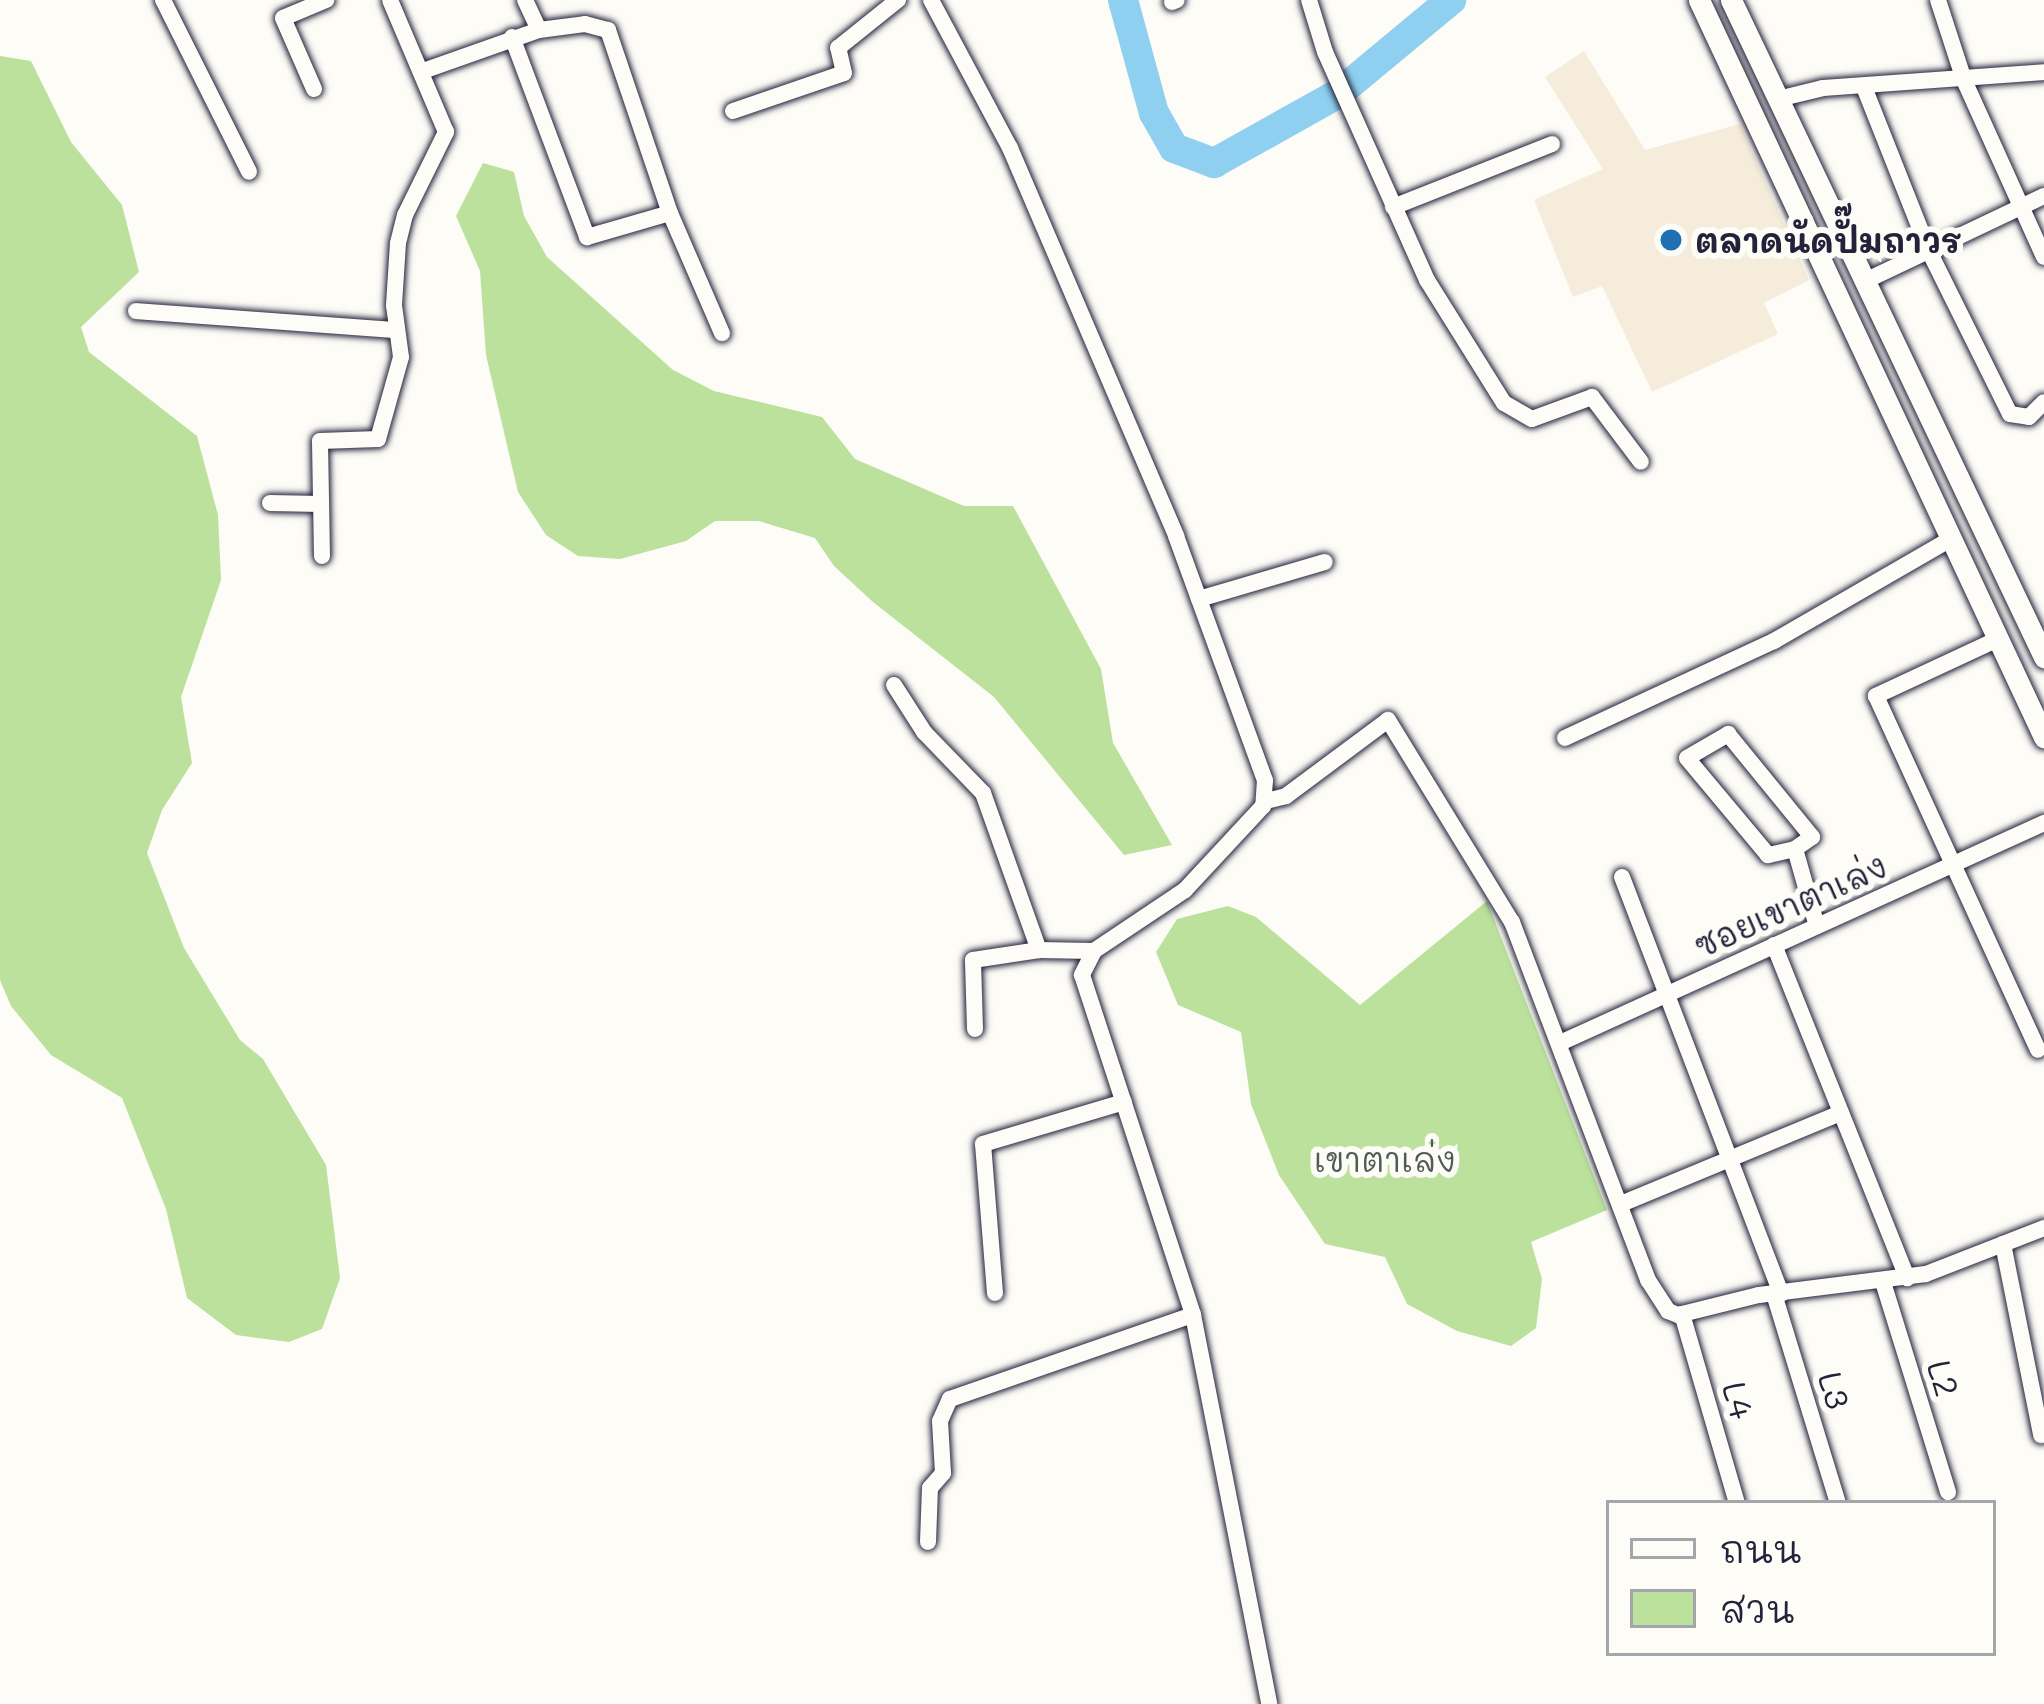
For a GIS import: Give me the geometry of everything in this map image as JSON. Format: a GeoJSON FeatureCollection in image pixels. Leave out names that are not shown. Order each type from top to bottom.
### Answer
{"type":"FeatureCollection","features":[{"type":"Feature","properties":{"kind":"main road"},"geometry":{"type":"LineString","coordinates":[[1699,0],[2044,737]]}},
{"type":"Feature","properties":{"kind":"main road"},"geometry":{"type":"LineString","coordinates":[[1731,0],[2044,657]]}},
{"type":"Feature","properties":{"kind":"street"},"geometry":{"type":"LineString","coordinates":[[163,0],[249,172]]}},
{"type":"Feature","properties":{"kind":"street"},"geometry":{"type":"LineString","coordinates":[[314,88],[283,18],[326,0]]}},
{"type":"Feature","properties":{"kind":"street"},"geometry":{"type":"LineString","coordinates":[[322,556],[320,441],[378,439],[401,357],[394,283],[405,215],[446,132],[390,0]]}},
{"type":"Feature","properties":{"kind":"street"},"geometry":{"type":"LineString","coordinates":[[524,0],[539,30]]}},
{"type":"Feature","properties":{"kind":"street"},"geometry":{"type":"LineString","coordinates":[[733,111],[844,73],[838,49],[898,0]]}},
{"type":"Feature","properties":{"kind":"street"},"geometry":{"type":"LineString","coordinates":[[931,0],[1010,148],[1199,599],[1260,759],[1266,801]]}},
{"type":"Feature","properties":{"kind":"street"},"geometry":{"type":"LineString","coordinates":[[1309,0],[1325,52],[1427,280],[1504,404],[1532,419],[1592,397],[1641,462]]}},
{"type":"Feature","properties":{"kind":"street"},"geometry":{"type":"LineString","coordinates":[[1938,0],[1964,80],[2044,256]]}},
{"type":"Feature","properties":{"kind":"street"},"geometry":{"type":"LineString","coordinates":[[423,71],[539,30],[584,24],[608,30],[670,213],[722,333]]}},
{"type":"Feature","properties":{"kind":"street"},"geometry":{"type":"LineString","coordinates":[[512,37],[587,237],[670,213]]}},
{"type":"Feature","properties":{"kind":"street"},"geometry":{"type":"LineString","coordinates":[[1778,99],[1822,88],[2044,72]]}},
{"type":"Feature","properties":{"kind":"street"},"geometry":{"type":"LineString","coordinates":[[1864,87],[1929,251],[2010,414],[2029,417],[2044,402]]}},
{"type":"Feature","properties":{"kind":"street"},"geometry":{"type":"LineString","coordinates":[[1393,207],[1552,144]]}},
{"type":"Feature","properties":{"kind":"street"},"geometry":{"type":"LineString","coordinates":[[1865,281],[2044,196]]}},
{"type":"Feature","properties":{"kind":"street"},"geometry":{"type":"LineString","coordinates":[[136,311],[396,330]]}},
{"type":"Feature","properties":{"kind":"street"},"geometry":{"type":"LineString","coordinates":[[270,503],[321,504]]}},
{"type":"Feature","properties":{"kind":"street"},"geometry":{"type":"LineString","coordinates":[[1565,738],[1774,641],[1951,539]]}},
{"type":"Feature","properties":{"kind":"street"},"geometry":{"type":"LineString","coordinates":[[1199,599],[1325,562]]}},
{"type":"Feature","properties":{"kind":"street"},"geometry":{"type":"LineString","coordinates":[[1998,639],[1876,696],[2038,1050]]}},
{"type":"Feature","properties":{"kind":"street"},"geometry":{"type":"LineString","coordinates":[[894,686],[923,732],[983,793],[1039,950]]}},
{"type":"Feature","properties":{"kind":"street"},"geometry":{"type":"LineString","coordinates":[[1269,1704],[1193,1315],[1082,975],[1094,951],[1185,890],[1266,801],[1286,796],[1388,719],[1505,909],[1654,1293],[1668,1311],[1682,1314],[1778,1294],[1907,1278],[2044,1228]]}},
{"type":"Feature","properties":{"kind":"street"},"geometry":{"type":"LineString","coordinates":[[1728,734],[1812,837],[1795,849],[1768,855],[1688,758],[1728,734]]}},
{"type":"Feature","properties":{"kind":"street","name":"ซอยเขาตาเล่ง"},"geometry":{"type":"LineString","coordinates":[[1560,1043],[2044,823]]}},
{"type":"Feature","properties":{"kind":"street"},"geometry":{"type":"LineString","coordinates":[[1795,849],[1817,926]]}},
{"type":"Feature","properties":{"kind":"street","name":"L3"},"geometry":{"type":"LineString","coordinates":[[1622,877],[1778,1294],[1837,1500]]}},
{"type":"Feature","properties":{"kind":"street"},"geometry":{"type":"LineString","coordinates":[[1774,945],[1907,1278]]}},
{"type":"Feature","properties":{"kind":"street"},"geometry":{"type":"LineString","coordinates":[[975,1029],[973,960],[1039,950],[1094,951]]}},
{"type":"Feature","properties":{"kind":"street"},"geometry":{"type":"LineString","coordinates":[[995,1293],[983,1144],[1124,1102]]}},
{"type":"Feature","properties":{"kind":"street"},"geometry":{"type":"LineString","coordinates":[[1621,1204],[1841,1113]]}},
{"type":"Feature","properties":{"kind":"street"},"geometry":{"type":"LineString","coordinates":[[2003,1244],[2042,1435]]}},
{"type":"Feature","properties":{"kind":"street","name":"L2"},"geometry":{"type":"LineString","coordinates":[[1883,1282],[1948,1492]]}},
{"type":"Feature","properties":{"kind":"street","name":"L4"},"geometry":{"type":"LineString","coordinates":[[1682,1314],[1736,1500]]}},
{"type":"Feature","properties":{"kind":"street"},"geometry":{"type":"LineString","coordinates":[[928,1542],[930,1488],[944,1473],[940,1421],[950,1399],[1193,1315]]}},
{"type":"Feature","properties":{"kind":"shaded area","name":"ตลาดนัดปั๊มถาวร"},"geometry":{"type":"Polygon","coordinates":[[[1584,51],[1645,150],[1740,124],[1809,280],[1764,303],[1778,334],[1652,392],[1602,286],[1573,297],[1534,200],[1603,169],[1545,77],[1584,51]]]}},
{"type":"Feature","properties":{"kind":"green space"},"geometry":{"type":"Polygon","coordinates":[[[0,56],[31,61],[71,142],[122,205],[139,272],[81,327],[89,352],[197,436],[218,515],[221,580],[181,697],[192,763],[162,810],[147,853],[184,948],[240,1040],[263,1059],[326,1165],[340,1278],[322,1329],[289,1342],[236,1335],[187,1298],[166,1209],[122,1098],[51,1055],[11,1006],[0,980],[0,56]]]}},
{"type":"Feature","properties":{"kind":"green space"},"geometry":{"type":"Polygon","coordinates":[[[483,163],[514,172],[524,216],[547,257],[673,370],[714,391],[822,417],[855,459],[964,506],[1013,506],[1101,669],[1113,743],[1172,845],[1124,855],[994,697],[873,602],[834,566],[815,538],[759,521],[715,521],[686,541],[620,559],[578,556],[546,535],[518,492],[486,355],[480,271],[456,216],[483,163]]]}},
{"type":"Feature","properties":{"kind":"green space","name":"เขาตาเล่ง"},"geometry":{"type":"Polygon","coordinates":[[[1487,901],[1607,1210],[1531,1242],[1542,1279],[1536,1328],[1511,1346],[1457,1331],[1407,1304],[1385,1257],[1325,1244],[1279,1175],[1251,1104],[1241,1032],[1178,1005],[1156,952],[1177,919],[1228,906],[1256,917],[1360,1005],[1487,901]]]}},
{"type":"Feature","properties":{"kind":"waterway"},"geometry":{"type":"LineString","coordinates":[[1123,0],[1154,113],[1174,148],[1214,163],[1339,93],[1451,0]]}},
{"type":"Feature","properties":{"kind":"place","name":"ตลาดนัดปั๊มถาวร"},"geometry":{"type":"Point","coordinates":[1671,240]}}]}
